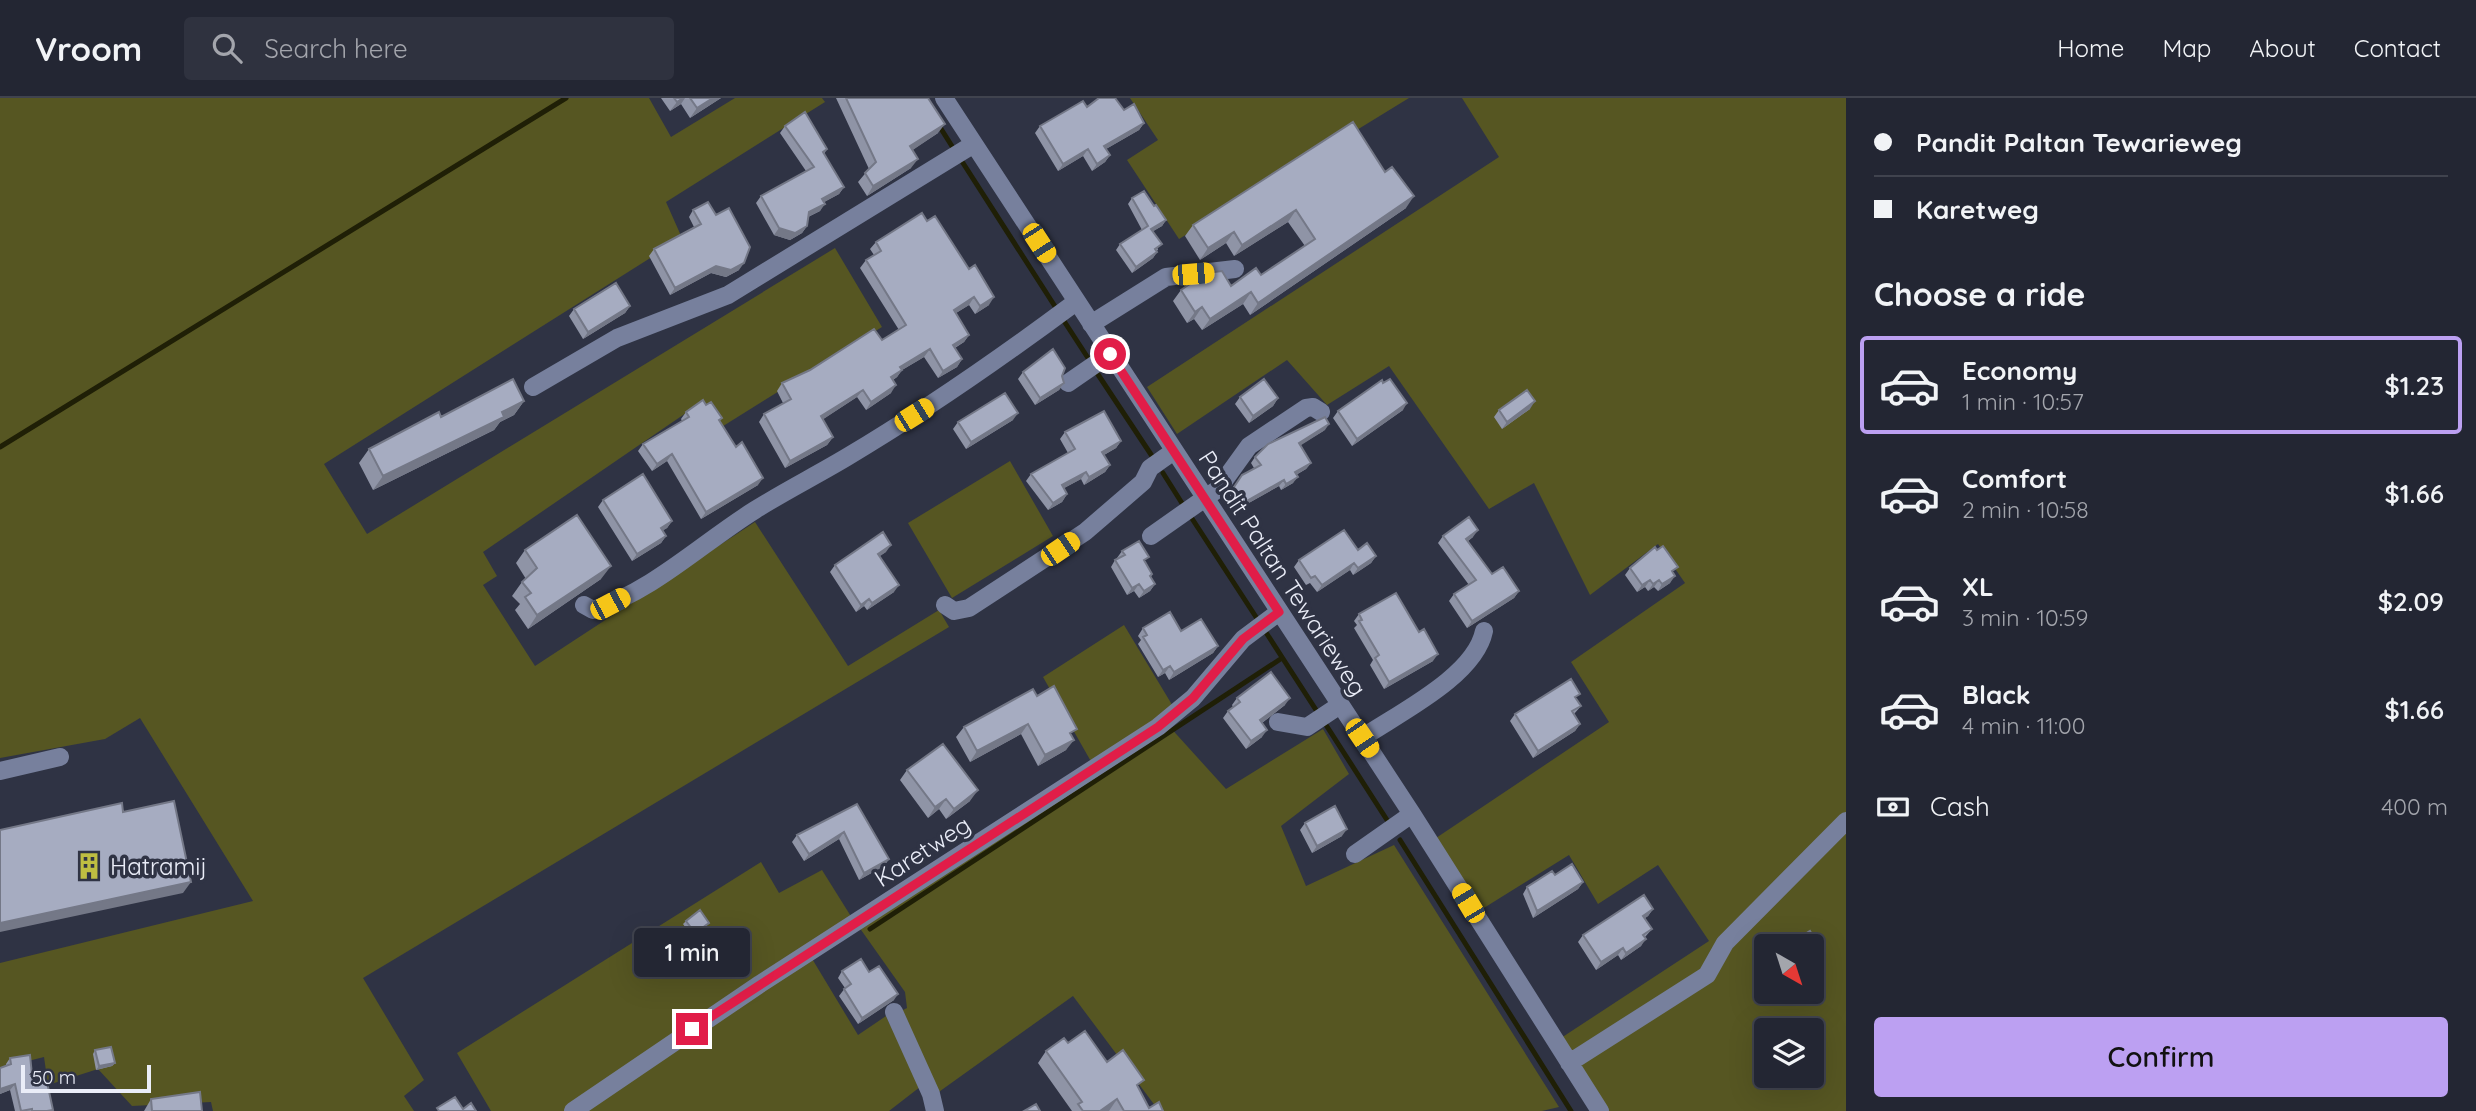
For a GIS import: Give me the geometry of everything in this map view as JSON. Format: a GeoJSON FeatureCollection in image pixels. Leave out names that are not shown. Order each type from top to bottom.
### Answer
{"type":"FeatureCollection","features":[{"type":"Feature","properties":{"kind":"street","name":"Pandit Paltan Tewarieweg"},"geometry":{"type":"LineString","coordinates":[[944,98],[1412,814],[1600,1111]]}},
{"type":"Feature","properties":{"kind":"street"},"geometry":{"type":"LineString","coordinates":[[533,387],[617,338],[728,295],[974,144]]}},
{"type":"Feature","properties":{"kind":"street"},"geometry":{"type":"LineString","coordinates":[[1091,324],[1166,277],[1236,270]]}},
{"type":"Feature","properties":{"kind":"street"},"geometry":{"type":"LineString","coordinates":[[584,605],[593,610],[626,596],[710,543],[753,511],[848,457],[962,384],[1076,302]]}},
{"type":"Feature","properties":{"kind":"street"},"geometry":{"type":"LineString","coordinates":[[1068,383],[1110,354]]}},
{"type":"Feature","properties":{"kind":"street"},"geometry":{"type":"LineString","coordinates":[[1151,536],[1218,489],[1249,446],[1306,408],[1312,407],[1321,412]]}},
{"type":"Feature","properties":{"kind":"street"},"geometry":{"type":"LineString","coordinates":[[945,605],[954,611],[969,608],[1060,549],[1116,506],[1143,482],[1150,468],[1174,451]]}},
{"type":"Feature","properties":{"kind":"street","name":"Karetweg"},"geometry":{"type":"LineString","coordinates":[[573,1111],[760,984],[1158,727],[1193,698],[1243,639],[1279,612]]}},
{"type":"Feature","properties":{"kind":"street"},"geometry":{"type":"LineString","coordinates":[[1362,738],[1463,668],[1481,646],[1484,631]]}},
{"type":"Feature","properties":{"kind":"street"},"geometry":{"type":"LineString","coordinates":[[1278,722],[1307,727],[1340,705]]}},
{"type":"Feature","properties":{"kind":"street"},"geometry":{"type":"LineString","coordinates":[[0,771],[60,757]]}},
{"type":"Feature","properties":{"kind":"street"},"geometry":{"type":"LineString","coordinates":[[1355,853],[1412,814]]}},
{"type":"Feature","properties":{"kind":"street"},"geometry":{"type":"LineString","coordinates":[[1569,1063],[1707,975],[1725,943],[1846,821]]}},
{"type":"Feature","properties":{"kind":"street"},"geometry":{"type":"LineString","coordinates":[[894,1012],[935,1111]]}},
{"type":"Feature","properties":{"kind":"shaded area"},"geometry":{"type":"Polygon","coordinates":[[[0,98],[649,98],[671,137],[735,98],[822,98],[825,102],[666,202],[682,238],[324,464],[367,534],[835,248],[882,327],[720,428],[702,402],[483,552],[497,576],[483,585],[535,666],[755,522],[848,666],[939,610],[949,627],[363,978],[424,1080],[404,1096],[414,1111],[213,1111],[211,1102],[132,1106],[98,1069],[48,1085],[44,1057],[0,1068],[0,963],[253,901],[140,718],[105,739],[0,758],[0,98]]]}},
{"type":"Feature","properties":{"kind":"shaded area"},"geometry":{"type":"Polygon","coordinates":[[[1130,98],[1409,98],[1179,239],[1127,160],[1158,140],[1130,98]]]}},
{"type":"Feature","properties":{"kind":"shaded area"},"geometry":{"type":"Polygon","coordinates":[[[1462,98],[1846,98],[1846,1111],[1608,1111],[1561,1038],[1709,941],[1658,865],[1598,904],[1569,855],[1479,911],[1436,838],[1609,722],[1571,662],[1685,583],[1658,544],[1590,595],[1534,483],[1489,509],[1389,366],[1327,405],[1287,360],[1177,434],[1147,387],[1499,157],[1462,98]]]}},
{"type":"Feature","properties":{"kind":"shaded area"},"geometry":{"type":"Polygon","coordinates":[[[1010,461],[1053,536],[952,598],[908,523],[1010,461]]]}},
{"type":"Feature","properties":{"kind":"shaded area"},"geometry":{"type":"Polygon","coordinates":[[[1124,625],[1174,708],[1093,765],[1043,677],[1124,625]]]}},
{"type":"Feature","properties":{"kind":"shaded area"},"geometry":{"type":"Polygon","coordinates":[[[1168,725],[1226,789],[1323,729],[1349,774],[1281,826],[1306,886],[1394,845],[1559,1107],[1542,1111],[1159,1111],[1073,996],[936,1094],[899,1012],[907,1008],[905,992],[859,927],[1168,725]]]}},
{"type":"Feature","properties":{"kind":"shaded area"},"geometry":{"type":"Polygon","coordinates":[[[761,862],[779,893],[822,870],[852,918],[566,1111],[491,1111],[457,1053],[761,862]]]}},
{"type":"Feature","properties":{"kind":"shaded area"},"geometry":{"type":"Polygon","coordinates":[[[811,957],[858,1035],[886,1016],[920,1087],[889,1111],[581,1111],[811,957]]]}},
{"type":"Feature","properties":{"kind":"building"},"geometry":{"type":"Polygon","coordinates":[[[690,98],[713,98],[697,108],[690,98]]]}},
{"type":"Feature","properties":{"kind":"building"},"geometry":{"type":"Polygon","coordinates":[[[846,98],[928,98],[945,124],[910,146],[918,159],[873,186],[865,173],[876,162],[846,98]]]}},
{"type":"Feature","properties":{"kind":"building"},"geometry":{"type":"Polygon","coordinates":[[[1099,98],[1115,98],[1124,110],[1134,104],[1144,123],[1104,146],[1110,155],[1097,164],[1088,149],[1063,164],[1040,126],[1083,101],[1087,107],[1099,98]]]}},
{"type":"Feature","properties":{"kind":"building"},"geometry":{"type":"Polygon","coordinates":[[[805,112],[827,149],[823,152],[844,187],[822,199],[825,204],[809,212],[807,226],[795,233],[779,228],[761,196],[814,167],[785,126],[805,112]]]}},
{"type":"Feature","properties":{"kind":"building"},"geometry":{"type":"Polygon","coordinates":[[[1353,122],[1385,172],[1392,167],[1414,196],[1258,303],[1251,292],[1210,319],[1202,307],[1195,312],[1181,290],[1206,273],[1222,271],[1231,286],[1256,268],[1261,275],[1315,239],[1296,210],[1242,245],[1234,232],[1208,248],[1193,225],[1353,122]]]}},
{"type":"Feature","properties":{"kind":"building"},"geometry":{"type":"Polygon","coordinates":[[[1144,191],[1166,220],[1151,229],[1162,244],[1155,249],[1157,252],[1136,267],[1120,244],[1148,226],[1132,198],[1144,191]]]}},
{"type":"Feature","properties":{"kind":"building"},"geometry":{"type":"Polygon","coordinates":[[[708,202],[716,215],[729,208],[750,247],[744,263],[731,270],[716,266],[675,288],[654,249],[701,224],[693,210],[708,202]]]}},
{"type":"Feature","properties":{"kind":"building"},"geometry":{"type":"Polygon","coordinates":[[[922,213],[927,221],[935,216],[969,269],[975,265],[994,297],[980,306],[974,297],[954,310],[969,335],[953,345],[962,359],[943,371],[930,349],[900,367],[902,370],[891,377],[896,385],[871,402],[863,390],[821,416],[833,437],[790,461],[764,414],[791,399],[782,383],[810,370],[874,329],[882,340],[906,325],[866,260],[881,251],[876,242],[922,213]]]}},
{"type":"Feature","properties":{"kind":"building"},"geometry":{"type":"Polygon","coordinates":[[[616,283],[630,306],[588,332],[574,309],[616,283]]]}},
{"type":"Feature","properties":{"kind":"building"},"geometry":{"type":"Polygon","coordinates":[[[1053,349],[1065,368],[1062,376],[1064,383],[1040,398],[1023,372],[1053,349]]]}},
{"type":"Feature","properties":{"kind":"building"},"geometry":{"type":"Polygon","coordinates":[[[513,379],[524,401],[502,412],[504,417],[383,476],[369,449],[439,412],[441,417],[513,379]]]}},
{"type":"Feature","properties":{"kind":"building"},"geometry":{"type":"Polygon","coordinates":[[[1264,379],[1278,398],[1253,416],[1240,397],[1264,379]]]}},
{"type":"Feature","properties":{"kind":"building"},"geometry":{"type":"Polygon","coordinates":[[[1390,379],[1407,403],[1357,439],[1338,411],[1382,380],[1383,383],[1390,379]]]}},
{"type":"Feature","properties":{"kind":"building"},"geometry":{"type":"Polygon","coordinates":[[[1527,390],[1535,401],[1507,422],[1499,410],[1527,390]]]}},
{"type":"Feature","properties":{"kind":"building"},"geometry":{"type":"Polygon","coordinates":[[[1005,393],[1018,413],[971,442],[958,422],[1005,393]]]}},
{"type":"Feature","properties":{"kind":"building"},"geometry":{"type":"Polygon","coordinates":[[[703,400],[706,405],[711,402],[736,447],[742,442],[763,478],[706,512],[672,454],[657,464],[643,444],[689,417],[686,412],[703,400]]]}},
{"type":"Feature","properties":{"kind":"building"},"geometry":{"type":"Polygon","coordinates":[[[1104,411],[1121,441],[1102,452],[1110,465],[1089,477],[1086,472],[1062,485],[1067,494],[1053,503],[1031,474],[1075,449],[1065,432],[1104,411]]]}},
{"type":"Feature","properties":{"kind":"building"},"geometry":{"type":"Polygon","coordinates":[[[1325,417],[1329,424],[1299,443],[1311,463],[1295,472],[1298,477],[1286,484],[1284,480],[1243,503],[1234,487],[1242,475],[1261,465],[1255,457],[1268,444],[1325,417]]]}},
{"type":"Feature","properties":{"kind":"building"},"geometry":{"type":"Polygon","coordinates":[[[643,474],[672,521],[661,528],[666,536],[637,554],[603,500],[643,474]]]}},
{"type":"Feature","properties":{"kind":"building"},"geometry":{"type":"Polygon","coordinates":[[[577,515],[611,566],[537,615],[525,597],[531,593],[522,582],[537,568],[525,550],[577,515]]]}},
{"type":"Feature","properties":{"kind":"building"},"geometry":{"type":"Polygon","coordinates":[[[1469,517],[1478,530],[1466,539],[1492,574],[1503,567],[1519,591],[1472,621],[1454,594],[1476,580],[1443,536],[1469,517]]]}},
{"type":"Feature","properties":{"kind":"building"},"geometry":{"type":"Polygon","coordinates":[[[1344,530],[1358,550],[1367,543],[1376,556],[1358,568],[1354,563],[1322,585],[1315,576],[1311,578],[1299,560],[1344,530]]]}},
{"type":"Feature","properties":{"kind":"building"},"geometry":{"type":"Polygon","coordinates":[[[883,532],[891,545],[878,554],[899,585],[872,603],[869,599],[861,605],[835,565],[883,532]]]}},
{"type":"Feature","properties":{"kind":"building"},"geometry":{"type":"Polygon","coordinates":[[[1139,541],[1149,557],[1144,560],[1155,584],[1144,591],[1139,584],[1132,588],[1115,560],[1125,555],[1122,551],[1139,541]]]}},
{"type":"Feature","properties":{"kind":"building"},"geometry":{"type":"Polygon","coordinates":[[[1663,546],[1678,567],[1672,571],[1675,576],[1662,584],[1659,580],[1653,584],[1650,580],[1642,585],[1630,568],[1655,547],[1657,550],[1663,546]]]}},
{"type":"Feature","properties":{"kind":"building"},"geometry":{"type":"Polygon","coordinates":[[[1396,593],[1419,632],[1424,629],[1438,654],[1389,682],[1375,658],[1379,655],[1359,621],[1362,620],[1359,614],[1396,593]]]}},
{"type":"Feature","properties":{"kind":"building"},"geometry":{"type":"Polygon","coordinates":[[[1170,612],[1181,631],[1201,619],[1218,646],[1174,672],[1170,666],[1163,670],[1143,637],[1147,635],[1143,628],[1170,612]]]}},
{"type":"Feature","properties":{"kind":"building"},"geometry":{"type":"Polygon","coordinates":[[[1271,672],[1290,698],[1260,720],[1267,730],[1251,741],[1228,711],[1240,702],[1237,698],[1271,672]]]}},
{"type":"Feature","properties":{"kind":"building"},"geometry":{"type":"Polygon","coordinates":[[[1571,679],[1580,694],[1575,697],[1581,706],[1572,711],[1580,724],[1538,751],[1515,714],[1571,679]]]}},
{"type":"Feature","properties":{"kind":"building"},"geometry":{"type":"Polygon","coordinates":[[[1054,686],[1077,729],[1070,733],[1074,740],[1045,755],[1028,724],[977,751],[964,727],[1033,689],[1037,696],[1054,686]]]}},
{"type":"Feature","properties":{"kind":"building"},"geometry":{"type":"Polygon","coordinates":[[[943,744],[978,790],[954,809],[946,799],[935,807],[907,770],[943,744]]]}},
{"type":"Feature","properties":{"kind":"building","name":"Hatramij"},"geometry":{"type":"Polygon","coordinates":[[[174,801],[191,882],[0,923],[0,830],[122,803],[123,812],[174,801]]]}},
{"type":"Feature","properties":{"kind":"building"},"geometry":{"type":"Polygon","coordinates":[[[857,804],[889,859],[864,873],[844,832],[809,854],[797,835],[857,804]]]}},
{"type":"Feature","properties":{"kind":"building"},"geometry":{"type":"Polygon","coordinates":[[[1335,806],[1347,829],[1317,846],[1305,823],[1335,806]]]}},
{"type":"Feature","properties":{"kind":"building"},"geometry":{"type":"Polygon","coordinates":[[[1572,864],[1583,882],[1537,911],[1527,887],[1552,871],[1555,875],[1572,864]]]}},
{"type":"Feature","properties":{"kind":"building"},"geometry":{"type":"Polygon","coordinates":[[[1644,895],[1653,909],[1643,916],[1652,929],[1643,935],[1646,939],[1626,953],[1623,948],[1601,962],[1583,935],[1644,895]]]}},
{"type":"Feature","properties":{"kind":"building"},"geometry":{"type":"Polygon","coordinates":[[[700,910],[709,923],[695,933],[686,921],[700,910]]]}},
{"type":"Feature","properties":{"kind":"building"},"geometry":{"type":"Polygon","coordinates":[[[861,959],[869,972],[879,966],[898,994],[862,1018],[844,989],[851,984],[842,971],[861,959]]]}},
{"type":"Feature","properties":{"kind":"building"},"geometry":{"type":"Polygon","coordinates":[[[1085,1031],[1107,1062],[1123,1050],[1144,1080],[1137,1085],[1149,1108],[1159,1102],[1163,1111],[1124,1111],[1117,1099],[1100,1111],[1083,1111],[1078,1104],[1082,1102],[1046,1051],[1064,1038],[1068,1043],[1085,1031]]]}},
{"type":"Feature","properties":{"kind":"building"},"geometry":{"type":"Polygon","coordinates":[[[111,1047],[115,1063],[99,1066],[95,1050],[111,1047]]]}},
{"type":"Feature","properties":{"kind":"building"},"geometry":{"type":"Polygon","coordinates":[[[30,1055],[33,1085],[47,1082],[53,1110],[21,1111],[15,1084],[0,1089],[0,1068],[11,1064],[10,1058],[30,1055]]]}},
{"type":"Feature","properties":{"kind":"building"},"geometry":{"type":"Polygon","coordinates":[[[200,1092],[202,1111],[152,1111],[151,1099],[200,1092]]]}},
{"type":"Feature","properties":{"kind":"building"},"geometry":{"type":"Polygon","coordinates":[[[455,1097],[463,1109],[471,1103],[476,1111],[439,1111],[437,1108],[455,1097]]]}},
{"type":"Feature","properties":{"kind":"building"},"geometry":{"type":"Polygon","coordinates":[[[1036,1104],[1040,1111],[1024,1111],[1036,1104]]]}},
{"type":"Feature","properties":{"kind":"waterway"},"geometry":{"type":"LineString","coordinates":[[0,447],[566,98]]}},
{"type":"Feature","properties":{"kind":"waterway"},"geometry":{"type":"LineString","coordinates":[[938,124],[955,151]]}},
{"type":"Feature","properties":{"kind":"waterway"},"geometry":{"type":"LineString","coordinates":[[963,163],[1056,308]]}},
{"type":"Feature","properties":{"kind":"waterway"},"geometry":{"type":"LineString","coordinates":[[1064,321],[1088,358]]}},
{"type":"Feature","properties":{"kind":"waterway"},"geometry":{"type":"LineString","coordinates":[[1097,373],[1152,456]]}},
{"type":"Feature","properties":{"kind":"waterway"},"geometry":{"type":"LineString","coordinates":[[1163,473],[1185,508]]}},
{"type":"Feature","properties":{"kind":"waterway"},"geometry":{"type":"LineString","coordinates":[[1191,517],[1256,617]]}},
{"type":"Feature","properties":{"kind":"waterway"},"geometry":{"type":"LineString","coordinates":[[1267,634],[1318,713]]}},
{"type":"Feature","properties":{"kind":"waterway"},"geometry":{"type":"LineString","coordinates":[[870,929],[1282,658]]}},
{"type":"Feature","properties":{"kind":"waterway"},"geometry":{"type":"LineString","coordinates":[[1326,725],[1387,820]]}},
{"type":"Feature","properties":{"kind":"waterway"},"geometry":{"type":"LineString","coordinates":[[1400,840],[1571,1111]]}},
{"type":"Feature","properties":{"kind":"place","name":"Hatramij"},"geometry":{"type":"Point","coordinates":[89,866]}},
{"type":"Feature","properties":{"kind":"route"},"geometry":{"type":"LineString","coordinates":[[692,1029],[1158,727],[1193,698],[1243,639],[1279,612],[1110,354]]}}]}
